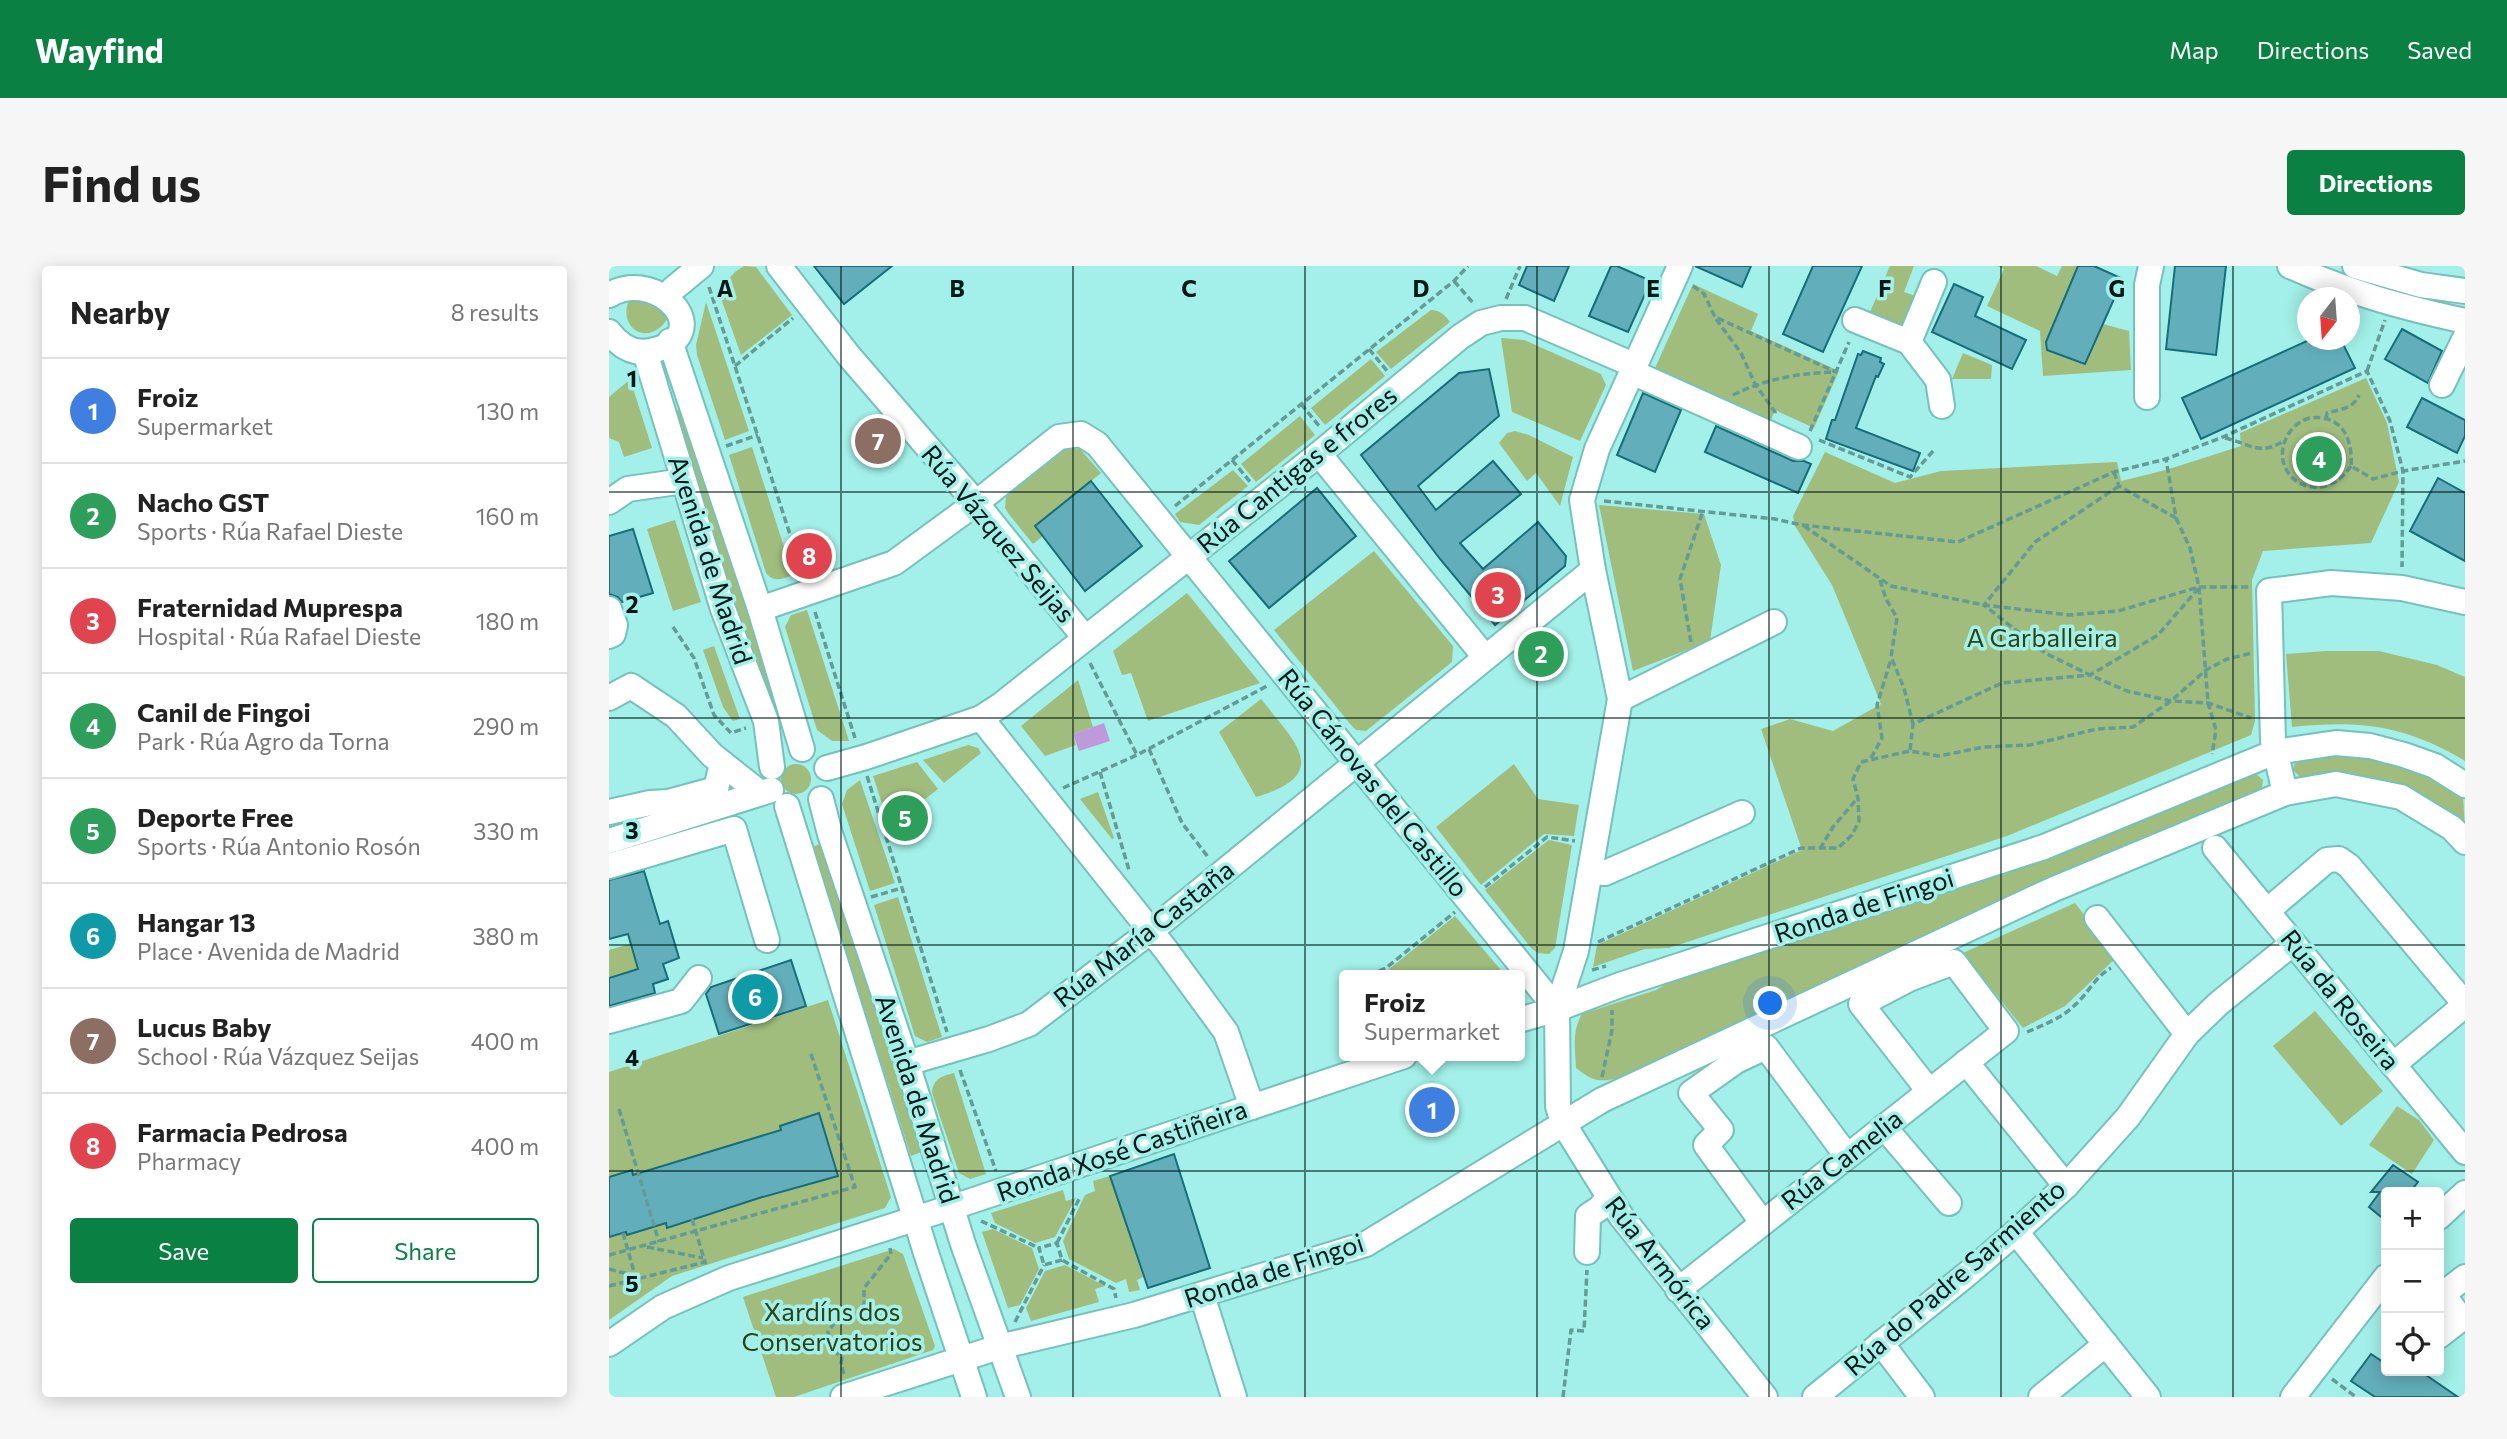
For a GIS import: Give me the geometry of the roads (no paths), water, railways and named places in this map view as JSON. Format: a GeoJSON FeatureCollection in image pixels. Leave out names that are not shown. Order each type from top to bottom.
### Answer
{"type":"FeatureCollection","features":[{"type":"Feature","properties":{"kind":"street","name":"Rúa Vázquez Seijas"},"geometry":{"type":"LineString","coordinates":[[779,266],[849,356],[976,503],[1085,638]]}},
{"type":"Feature","properties":{"kind":"street"},"geometry":{"type":"LineString","coordinates":[[2147,397],[2147,285],[2151,266]]}},
{"type":"Feature","properties":{"kind":"street"},"geometry":{"type":"LineString","coordinates":[[2290,266],[2378,301],[2465,321]]}},
{"type":"Feature","properties":{"kind":"street"},"geometry":{"type":"LineString","coordinates":[[2354,266],[2424,275],[2465,291]]}},
{"type":"Feature","properties":{"kind":"street"},"geometry":{"type":"LineString","coordinates":[[612,341],[628,349],[645,352],[660,349],[679,328],[682,310],[679,297],[673,289],[647,271],[617,281]]}},
{"type":"Feature","properties":{"kind":"street"},"geometry":{"type":"LineString","coordinates":[[1563,1123],[1558,1106],[1557,1009],[1576,951],[1620,699],[1593,570],[1582,500],[1597,449],[1634,369],[1684,274]]}},
{"type":"Feature","properties":{"kind":"street"},"geometry":{"type":"LineString","coordinates":[[673,289],[705,277]]}},
{"type":"Feature","properties":{"kind":"street"},"geometry":{"type":"LineString","coordinates":[[1909,342],[1934,282]]}},
{"type":"Feature","properties":{"kind":"street","name":"Rúa Cantigas e frores"},"geometry":{"type":"LineString","coordinates":[[827,768],[981,718],[1188,557],[1322,443],[1481,323],[1501,318],[1525,318],[1799,447]]}},
{"type":"Feature","properties":{"kind":"street"},"geometry":{"type":"LineString","coordinates":[[1852,331],[1909,342],[1938,380],[1943,406]]}},
{"type":"Feature","properties":{"kind":"street"},"geometry":{"type":"LineString","coordinates":[[2442,385],[2465,338]]}},
{"type":"Feature","properties":{"kind":"street","name":"Avenida de Madrid"},"geometry":{"type":"LineString","coordinates":[[670,341],[760,609],[802,749]]}},
{"type":"Feature","properties":{"kind":"street","name":"Avenida de Madrid"},"geometry":{"type":"LineString","coordinates":[[645,352],[723,609],[766,721],[772,789],[974,1397]]}},
{"type":"Feature","properties":{"kind":"street","name":"Rúa Cánovas del Castillo"},"geometry":{"type":"LineString","coordinates":[[976,503],[1059,437],[1081,434],[1097,444],[1557,1009]]}},
{"type":"Feature","properties":{"kind":"street"},"geometry":{"type":"LineString","coordinates":[[1322,443],[1485,657]]}},
{"type":"Feature","properties":{"kind":"street"},"geometry":{"type":"LineString","coordinates":[[615,493],[684,481]]}},
{"type":"Feature","properties":{"kind":"street"},"geometry":{"type":"LineString","coordinates":[[760,609],[894,563],[976,503]]}},
{"type":"Feature","properties":{"kind":"street","name":"Rúa María Castaña"},"geometry":{"type":"LineString","coordinates":[[907,1063],[989,1039],[1029,1024],[1151,932],[1593,570]]}},
{"type":"Feature","properties":{"kind":"street"},"geometry":{"type":"LineString","coordinates":[[2285,793],[2274,752],[2263,641],[2269,590],[2331,583],[2402,588],[2465,602]]}},
{"type":"Feature","properties":{"kind":"street"},"geometry":{"type":"LineString","coordinates":[[609,609],[615,625],[613,634],[609,636]]}},
{"type":"Feature","properties":{"kind":"street"},"geometry":{"type":"LineString","coordinates":[[1620,699],[1774,622]]}},
{"type":"Feature","properties":{"kind":"street"},"geometry":{"type":"LineString","coordinates":[[609,698],[631,686],[676,716],[722,763],[805,808],[821,799],[829,784],[827,768],[817,755],[802,749],[784,753],[772,789]]}},
{"type":"Feature","properties":{"kind":"street"},"geometry":{"type":"LineString","coordinates":[[981,718],[1151,932],[1226,1032],[1252,1107]]}},
{"type":"Feature","properties":{"kind":"street","name":"Ronda de Fingoi"},"geometry":{"type":"LineString","coordinates":[[1557,1009],[1620,985],[2044,846],[2274,752],[2336,743],[2370,746],[2435,766],[2465,785]]}},
{"type":"Feature","properties":{"kind":"street"},"geometry":{"type":"LineString","coordinates":[[636,832],[619,810],[668,802],[716,789],[722,763]]}},
{"type":"Feature","properties":{"kind":"street","name":"Ronda de Fingoi"},"geometry":{"type":"LineString","coordinates":[[844,1389],[961,1359],[1006,1338],[1134,1315],[1366,1244],[1602,1100],[2054,889],[2285,793],[2336,784],[2401,797],[2452,828],[2465,842]]}},
{"type":"Feature","properties":{"kind":"street"},"geometry":{"type":"LineString","coordinates":[[609,841],[772,789]]}},
{"type":"Feature","properties":{"kind":"street","name":"Avenida de Madrid"},"geometry":{"type":"LineString","coordinates":[[821,799],[830,834],[952,1207],[1006,1338],[1018,1397]]}},
{"type":"Feature","properties":{"kind":"street"},"geometry":{"type":"LineString","coordinates":[[1590,872],[1605,873],[1742,813]]}},
{"type":"Feature","properties":{"kind":"street"},"geometry":{"type":"LineString","coordinates":[[609,866],[734,829],[767,940]]}},
{"type":"Feature","properties":{"kind":"street","name":"Rúa da Roseira"},"geometry":{"type":"LineString","coordinates":[[2215,848],[2465,1152]]}},
{"type":"Feature","properties":{"kind":"street"},"geometry":{"type":"LineString","coordinates":[[2267,911],[2327,860],[2339,859],[2349,866],[2465,1004],[2393,1065]]}},
{"type":"Feature","properties":{"kind":"street"},"geometry":{"type":"LineString","coordinates":[[2097,918],[2187,1034]]}},
{"type":"Feature","properties":{"kind":"street","name":"Rúa do Padre Sarmiento"},"geometry":{"type":"LineString","coordinates":[[1815,1397],[2016,1232],[2066,1186],[2127,1117],[2187,1034],[2218,1004],[2293,943]]}},
{"type":"Feature","properties":{"kind":"street","name":"Rúa Camelia"},"geometry":{"type":"LineString","coordinates":[[1678,1290],[2006,1031],[1954,962],[1909,979],[1861,1004],[1929,1091]]}},
{"type":"Feature","properties":{"kind":"street"},"geometry":{"type":"LineString","coordinates":[[609,1021],[681,1001],[699,978]]}},
{"type":"Feature","properties":{"kind":"street"},"geometry":{"type":"LineString","coordinates":[[1525,1019],[1557,1009]]}},
{"type":"Feature","properties":{"kind":"street"},"geometry":{"type":"LineString","coordinates":[[1762,1222],[1706,1145],[1721,1130],[1691,1093],[1736,1061],[1766,1047],[1847,1156]]}},
{"type":"Feature","properties":{"kind":"street","name":"Ronda Xosé Castiñeira"},"geometry":{"type":"LineString","coordinates":[[609,1344],[663,1307],[729,1278],[952,1207],[1389,1061]]}},
{"type":"Feature","properties":{"kind":"street"},"geometry":{"type":"LineString","coordinates":[[1966,1062],[2066,1186]]}},
{"type":"Feature","properties":{"kind":"street","name":"Rúa Armórica"},"geometry":{"type":"LineString","coordinates":[[1563,1123],[1608,1197],[1678,1290],[1765,1397]]}},
{"type":"Feature","properties":{"kind":"street"},"geometry":{"type":"LineString","coordinates":[[1884,1127],[1949,1203]]}},
{"type":"Feature","properties":{"kind":"street"},"geometry":{"type":"LineString","coordinates":[[2444,1212],[2465,1193]]}},
{"type":"Feature","properties":{"kind":"street"},"geometry":{"type":"LineString","coordinates":[[1587,1252],[1588,1216],[1600,1208],[1608,1197]]}},
{"type":"Feature","properties":{"kind":"street"},"geometry":{"type":"LineString","coordinates":[[2016,1232],[2148,1397]]}},
{"type":"Feature","properties":{"kind":"street"},"geometry":{"type":"LineString","coordinates":[[2444,1289],[2465,1277]]}},
{"type":"Feature","properties":{"kind":"street"},"geometry":{"type":"LineString","coordinates":[[2293,1397],[2381,1283]]}},
{"type":"Feature","properties":{"kind":"street"},"geometry":{"type":"LineString","coordinates":[[1202,1295],[1234,1397]]}},
{"type":"Feature","properties":{"kind":"street"},"geometry":{"type":"LineString","coordinates":[[2444,1295],[2461,1320],[2444,1332]]}},
{"type":"Feature","properties":{"kind":"street"},"geometry":{"type":"LineString","coordinates":[[1881,1343],[1922,1397]]}},
{"type":"Feature","properties":{"kind":"street"},"geometry":{"type":"LineString","coordinates":[[2041,1397],[2106,1344]]}},
{"type":"Feature","properties":{"kind":"place","name":"Lucus Baby"},"geometry":{"type":"Point","coordinates":[878,441]}},
{"type":"Feature","properties":{"kind":"place","name":"Canil de Fingoi"},"geometry":{"type":"Point","coordinates":[2319,459]}},
{"type":"Feature","properties":{"kind":"place","name":"Farmacia Pedrosa"},"geometry":{"type":"Point","coordinates":[809,556]}},
{"type":"Feature","properties":{"kind":"place","name":"Fraternidad Muprespa"},"geometry":{"type":"Point","coordinates":[1498,595]}},
{"type":"Feature","properties":{"kind":"place","name":"Nacho GST"},"geometry":{"type":"Point","coordinates":[1541,654]}},
{"type":"Feature","properties":{"kind":"place","name":"Deporte Free"},"geometry":{"type":"Point","coordinates":[905,818]}},
{"type":"Feature","properties":{"kind":"place","name":"Hangar 13"},"geometry":{"type":"Point","coordinates":[755,997]}},
{"type":"Feature","properties":{"kind":"place","name":"Froiz"},"geometry":{"type":"Point","coordinates":[1432,1110]}},
{"type":"Feature","properties":{"kind":"park label","name":"A Carballeira"},"geometry":{"type":"Point","coordinates":[2042,638]}},
{"type":"Feature","properties":{"kind":"park label","name":"Xardíns dos Conservatorios"},"geometry":{"type":"Point","coordinates":[832,1327]}}]}
